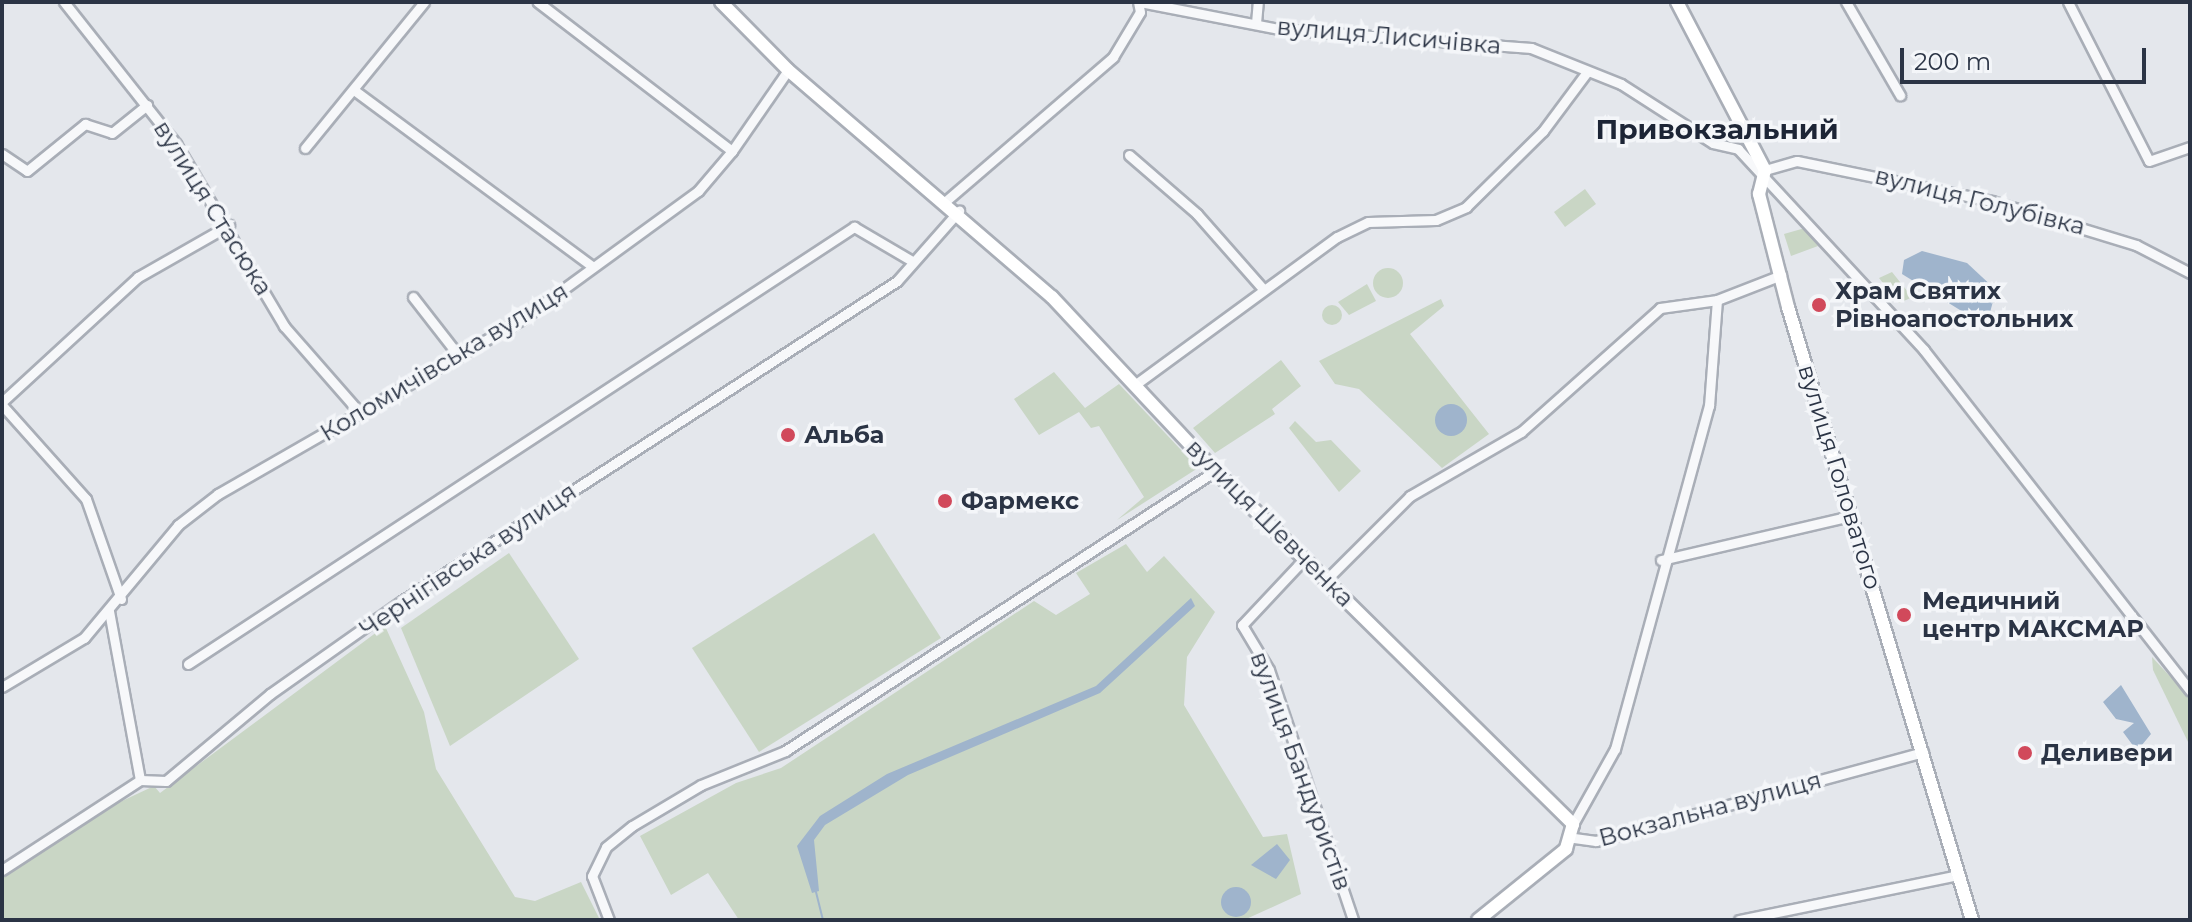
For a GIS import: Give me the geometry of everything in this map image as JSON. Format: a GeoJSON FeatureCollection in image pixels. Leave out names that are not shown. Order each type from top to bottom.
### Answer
{"type":"FeatureCollection","features":[{"type":"Feature","properties":{"kind":"main road","name":"вулиця Шевченка"},"geometry":{"type":"LineString","coordinates":[[721,2],[788,70],[959,211],[1136,384],[1215,471],[1573,824]]}},
{"type":"Feature","properties":{"kind":"main road"},"geometry":{"type":"LineString","coordinates":[[1677,2],[1765,170]]}},
{"type":"Feature","properties":{"kind":"main road","name":"вулиця Головатого"},"geometry":{"type":"LineString","coordinates":[[1765,170],[1759,194],[1781,275],[1972,920]]}},
{"type":"Feature","properties":{"kind":"main road"},"geometry":{"type":"LineString","coordinates":[[1573,824],[1574,838]]}},
{"type":"Feature","properties":{"kind":"main road","name":"Вокзальна вулиця"},"geometry":{"type":"LineString","coordinates":[[1478,920],[1574,838]]}},
{"type":"Feature","properties":{"kind":"street","name":"вулиця Стасюка"},"geometry":{"type":"LineString","coordinates":[[64,2],[147,105],[229,225],[284,326],[361,414]]}},
{"type":"Feature","properties":{"kind":"street"},"geometry":{"type":"LineString","coordinates":[[305,148],[424,2]]}},
{"type":"Feature","properties":{"kind":"street"},"geometry":{"type":"LineString","coordinates":[[538,2],[732,151]]}},
{"type":"Feature","properties":{"kind":"street"},"geometry":{"type":"LineString","coordinates":[[947,200],[1113,57],[1140,12],[1139,2]]}},
{"type":"Feature","properties":{"kind":"street","name":"вулиця Лисичівка"},"geometry":{"type":"LineString","coordinates":[[1139,2],[1256,23],[1531,48],[1587,72],[1765,170]]}},
{"type":"Feature","properties":{"kind":"street"},"geometry":{"type":"LineString","coordinates":[[1256,23],[1258,2]]}},
{"type":"Feature","properties":{"kind":"street"},"geometry":{"type":"LineString","coordinates":[[1846,2],[1900,95]]}},
{"type":"Feature","properties":{"kind":"street"},"geometry":{"type":"LineString","coordinates":[[2068,2],[2149,161],[2190,147]]}},
{"type":"Feature","properties":{"kind":"street","name":"Коломичівська вулиця"},"geometry":{"type":"LineString","coordinates":[[2,687],[84,638],[121,599],[178,525],[459,356],[593,267],[698,191],[732,151],[788,70]]}},
{"type":"Feature","properties":{"kind":"street"},"geometry":{"type":"LineString","coordinates":[[1136,384],[1264,290],[1368,222],[1436,220],[1460,211],[1509,169],[1587,72]]}},
{"type":"Feature","properties":{"kind":"street"},"geometry":{"type":"LineString","coordinates":[[354,90],[593,267]]}},
{"type":"Feature","properties":{"kind":"street"},"geometry":{"type":"LineString","coordinates":[[2,154],[27,171],[85,124],[112,133],[147,105]]}},
{"type":"Feature","properties":{"kind":"street"},"geometry":{"type":"LineString","coordinates":[[1129,155],[1197,214],[1264,290]]}},
{"type":"Feature","properties":{"kind":"street","name":"вулиця Голубівка"},"geometry":{"type":"LineString","coordinates":[[1765,170],[1797,161],[1992,201],[2136,245],[2190,273]]}},
{"type":"Feature","properties":{"kind":"street"},"geometry":{"type":"LineString","coordinates":[[1765,170],[1924,350],[2190,691]]}},
{"type":"Feature","properties":{"kind":"street"},"geometry":{"type":"LineString","coordinates":[[188,664],[854,227],[912,261],[959,211]]}},
{"type":"Feature","properties":{"kind":"street"},"geometry":{"type":"LineString","coordinates":[[121,599],[86,499],[2,404],[138,277],[229,225]]}},
{"type":"Feature","properties":{"kind":"street","name":"Чернігівська вулиця"},"geometry":{"type":"LineString","coordinates":[[140,780],[166,781],[270,694],[402,601],[897,281],[912,261]]}},
{"type":"Feature","properties":{"kind":"street"},"geometry":{"type":"LineString","coordinates":[[1327,579],[1410,496],[1521,432],[1660,308],[1678,300],[1717,300],[1781,275]]}},
{"type":"Feature","properties":{"kind":"street"},"geometry":{"type":"LineString","coordinates":[[413,297],[459,356]]}},
{"type":"Feature","properties":{"kind":"street"},"geometry":{"type":"LineString","coordinates":[[1573,824],[1615,749],[1661,560],[1709,406],[1717,300]]}},
{"type":"Feature","properties":{"kind":"street"},"geometry":{"type":"LineString","coordinates":[[609,920],[592,876],[606,847],[632,826],[701,785],[785,751],[1215,471]]}},
{"type":"Feature","properties":{"kind":"street"},"geometry":{"type":"LineString","coordinates":[[1661,560],[1850,516]]}},
{"type":"Feature","properties":{"kind":"street","name":"вулиця Бандуристів"},"geometry":{"type":"LineString","coordinates":[[1305,558],[1242,625],[1269,670],[1353,920]]}},
{"type":"Feature","properties":{"kind":"street"},"geometry":{"type":"LineString","coordinates":[[2,870],[140,780],[109,611]]}},
{"type":"Feature","properties":{"kind":"street","name":"Вокзальна вулиця"},"geometry":{"type":"LineString","coordinates":[[1574,838],[1596,841],[1923,752]]}},
{"type":"Feature","properties":{"kind":"street"},"geometry":{"type":"LineString","coordinates":[[1739,920],[1959,875]]}},
{"type":"Feature","properties":{"kind":"green space"},"geometry":{"type":"Polygon","coordinates":[[[1585,189],[1596,204],[1565,227],[1554,212],[1585,189]]]}},
{"type":"Feature","properties":{"kind":"green space"},"geometry":{"type":"Polygon","coordinates":[[[1805,228],[1818,246],[1791,256],[1784,234],[1805,228]]]}},
{"type":"Feature","properties":{"kind":"green space"},"geometry":{"type":"Polygon","coordinates":[[[1388,268],[1394,269],[1402,277],[1402,289],[1394,297],[1388,298],[1382,297],[1374,289],[1373,283],[1374,277],[1382,269],[1388,268]]]}},
{"type":"Feature","properties":{"kind":"green space"},"geometry":{"type":"Polygon","coordinates":[[[1892,272],[1913,297],[1899,303],[1879,278],[1892,272]]]}},
{"type":"Feature","properties":{"kind":"green space"},"geometry":{"type":"Polygon","coordinates":[[[1367,284],[1376,301],[1349,315],[1338,302],[1367,284]]]}},
{"type":"Feature","properties":{"kind":"green space"},"geometry":{"type":"Polygon","coordinates":[[[1441,299],[1444,306],[1410,334],[1489,434],[1442,468],[1359,389],[1335,384],[1319,361],[1441,299]]]}},
{"type":"Feature","properties":{"kind":"green space"},"geometry":{"type":"Polygon","coordinates":[[[1332,305],[1339,308],[1342,315],[1339,322],[1332,325],[1325,322],[1322,315],[1325,308],[1332,305]]]}},
{"type":"Feature","properties":{"kind":"green space"},"geometry":{"type":"Polygon","coordinates":[[[1281,360],[1301,386],[1272,409],[1275,414],[1215,453],[1193,428],[1281,360]]]}},
{"type":"Feature","properties":{"kind":"green space"},"geometry":{"type":"Polygon","coordinates":[[[1054,372],[1085,408],[1119,384],[1198,468],[1117,520],[1144,497],[1099,426],[1091,428],[1079,412],[1039,435],[1014,399],[1054,372]]]}},
{"type":"Feature","properties":{"kind":"green space"},"geometry":{"type":"Polygon","coordinates":[[[1295,421],[1316,442],[1331,440],[1361,471],[1339,492],[1289,428],[1295,421]]]}},
{"type":"Feature","properties":{"kind":"green space"},"geometry":{"type":"Polygon","coordinates":[[[874,533],[941,638],[759,752],[692,648],[874,533]]]}},
{"type":"Feature","properties":{"kind":"green space"},"geometry":{"type":"Polygon","coordinates":[[[1126,544],[1147,572],[1164,556],[1215,612],[1187,657],[1184,705],[1263,837],[1287,834],[1301,894],[1244,920],[739,920],[708,873],[671,895],[640,836],[736,783],[781,768],[1034,601],[1056,615],[1090,594],[1076,573],[1126,544]]]}},
{"type":"Feature","properties":{"kind":"green space"},"geometry":{"type":"Polygon","coordinates":[[[509,553],[579,659],[450,746],[401,628],[509,553]]]}},
{"type":"Feature","properties":{"kind":"green space"},"geometry":{"type":"Polygon","coordinates":[[[385,626],[424,712],[436,769],[515,897],[535,901],[581,882],[600,920],[2,920],[2,874],[105,809],[154,786],[160,793],[385,626]]]}},
{"type":"Feature","properties":{"kind":"green space"},"geometry":{"type":"Polygon","coordinates":[[[2152,657],[2190,698],[2190,746],[2153,670],[2152,657]]]}},
{"type":"Feature","properties":{"kind":"water"},"geometry":{"type":"Polygon","coordinates":[[[1922,251],[1967,263],[1996,290],[1988,320],[1976,320],[1902,274],[1904,260],[1922,251]]]}},
{"type":"Feature","properties":{"kind":"water"},"geometry":{"type":"Polygon","coordinates":[[[1451,404],[1462,409],[1467,420],[1462,431],[1451,436],[1440,431],[1435,420],[1440,409],[1451,404]]]}},
{"type":"Feature","properties":{"kind":"water"},"geometry":{"type":"Polygon","coordinates":[[[1191,598],[1195,606],[1100,693],[908,775],[825,825],[814,840],[819,891],[812,893],[797,846],[820,816],[887,774],[1096,686],[1191,598]]]}},
{"type":"Feature","properties":{"kind":"water"},"geometry":{"type":"Polygon","coordinates":[[[2121,685],[2151,734],[2137,751],[2123,732],[2134,723],[2116,719],[2103,702],[2121,685]]]}},
{"type":"Feature","properties":{"kind":"water"},"geometry":{"type":"Polygon","coordinates":[[[1277,844],[1290,860],[1276,879],[1251,865],[1277,844]]]}},
{"type":"Feature","properties":{"kind":"water"},"geometry":{"type":"Polygon","coordinates":[[[1236,887],[1247,891],[1251,902],[1247,913],[1236,917],[1225,913],[1221,902],[1225,891],[1236,887]]]}},
{"type":"Feature","properties":{"kind":"waterway"},"geometry":{"type":"LineString","coordinates":[[816,892],[823,920]]}},
{"type":"Feature","properties":{"kind":"place","name":"Храм Святих Рівноапостольних"},"geometry":{"type":"Point","coordinates":[1819,305]}},
{"type":"Feature","properties":{"kind":"place","name":"Альба"},"geometry":{"type":"Point","coordinates":[788,435]}},
{"type":"Feature","properties":{"kind":"place","name":"Фармекс"},"geometry":{"type":"Point","coordinates":[945,501]}},
{"type":"Feature","properties":{"kind":"place","name":"Медичний центр МАКСМАР"},"geometry":{"type":"Point","coordinates":[1904,615]}},
{"type":"Feature","properties":{"kind":"place","name":"Деливери"},"geometry":{"type":"Point","coordinates":[2025,753]}},
{"type":"Feature","properties":{"kind":"district","name":"Привокзальний"},"geometry":{"type":"Point","coordinates":[1717,129]}}]}
